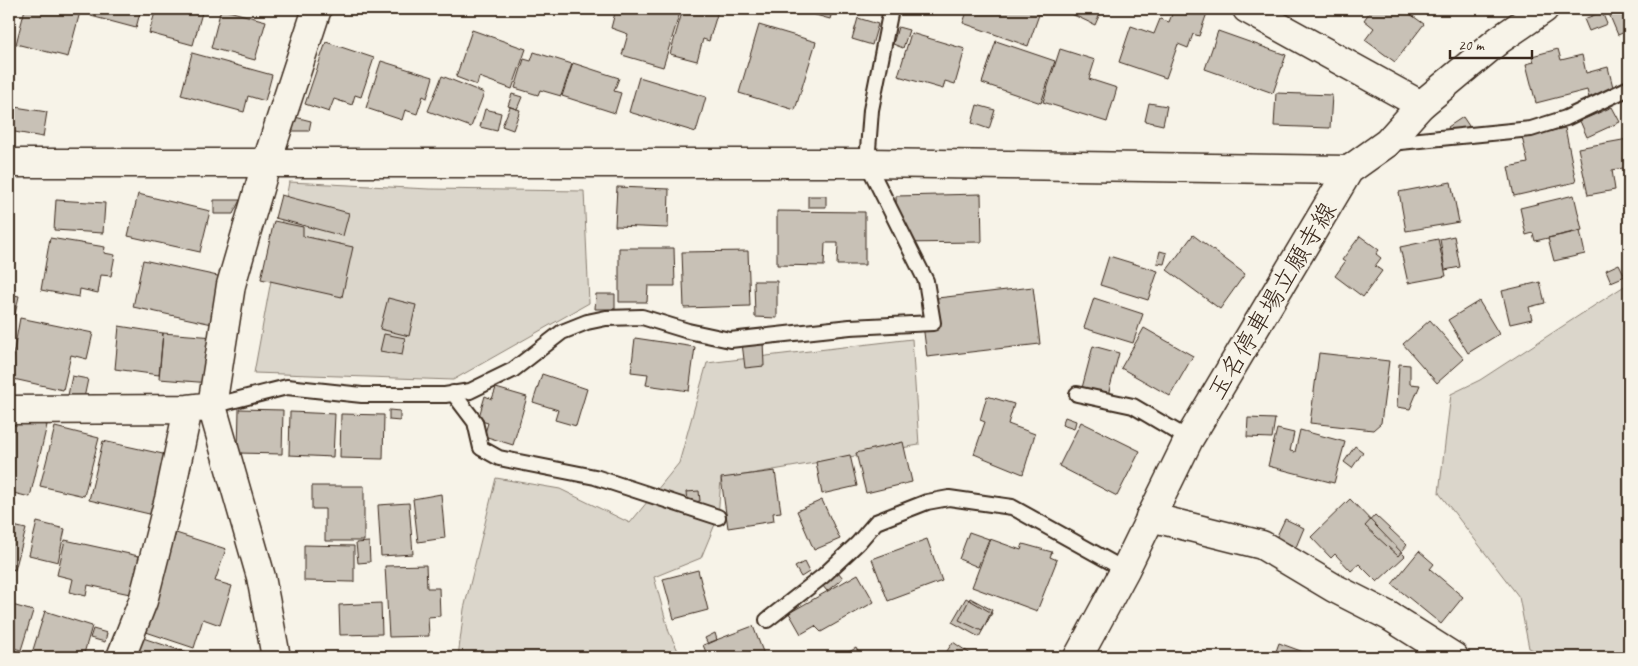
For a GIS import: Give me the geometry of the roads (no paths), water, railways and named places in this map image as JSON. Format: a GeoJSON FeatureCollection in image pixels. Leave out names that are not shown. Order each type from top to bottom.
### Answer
{"type":"FeatureCollection","features":[{"type":"Feature","properties":{"kind":"street"},"geometry":{"type":"LineString","coordinates":[[121,657],[143,601],[169,499],[200,408],[231,285],[267,161],[317,9]]}},
{"type":"Feature","properties":{"kind":"street"},"geometry":{"type":"LineString","coordinates":[[1247,9],[1421,105]]}},
{"type":"Feature","properties":{"kind":"street","name":"玉名停車場立願寺線"},"geometry":{"type":"LineString","coordinates":[[1078,657],[1125,570],[1189,439],[1350,170],[1387,143],[1421,105],[1499,40],[1544,9]]}},
{"type":"Feature","properties":{"kind":"street"},"geometry":{"type":"LineString","coordinates":[[9,163],[267,161],[868,163],[1350,170]]}},
{"type":"Feature","properties":{"kind":"street"},"geometry":{"type":"LineString","coordinates":[[9,410],[200,408]]}},
{"type":"Feature","properties":{"kind":"street"},"geometry":{"type":"LineString","coordinates":[[200,408],[261,577],[276,657]]}},
{"type":"Feature","properties":{"kind":"street"},"geometry":{"type":"LineString","coordinates":[[1150,517],[1262,545],[1334,588],[1390,616],[1454,657]]}},
{"type":"Feature","properties":{"kind":"lane"},"geometry":{"type":"LineString","coordinates":[[200,408],[287,387],[362,395],[470,391],[513,370],[562,332],[587,322],[606,318],[642,317],[688,331],[730,340],[850,327],[933,323],[926,281],[868,163],[873,102],[892,9]]}},
{"type":"Feature","properties":{"kind":"lane"},"geometry":{"type":"LineString","coordinates":[[1387,143],[1531,129],[1566,118],[1629,88]]}},
{"type":"Feature","properties":{"kind":"lane"},"geometry":{"type":"LineString","coordinates":[[454,393],[475,422],[481,448],[498,458],[595,477],[718,517]]}},
{"type":"Feature","properties":{"kind":"lane"},"geometry":{"type":"LineString","coordinates":[[1077,394],[1133,406],[1189,439]]}},
{"type":"Feature","properties":{"kind":"lane"},"geometry":{"type":"LineString","coordinates":[[767,620],[823,576],[858,543],[876,522],[927,502],[949,498],[1012,507],[1125,570]]}}]}
